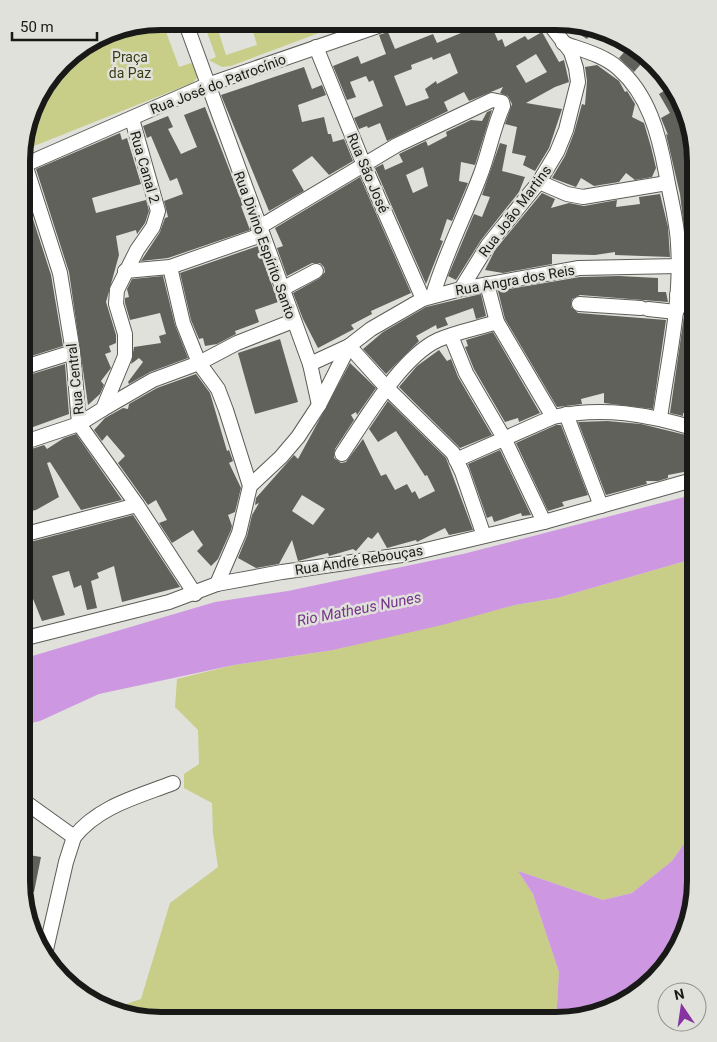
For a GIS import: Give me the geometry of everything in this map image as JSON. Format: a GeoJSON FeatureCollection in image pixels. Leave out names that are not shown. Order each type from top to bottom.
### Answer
{"type":"FeatureCollection","features":[{"type":"Feature","properties":{"kind":"street","name":"Rua Divino Espírito Santo"},"geometry":{"type":"LineString","coordinates":[[187,30],[310,364],[319,405]]}},
{"type":"Feature","properties":{"kind":"street","name":"Rua José do Patrocínio"},"geometry":{"type":"LineString","coordinates":[[30,160],[132,119],[208,85],[366,30]]}},
{"type":"Feature","properties":{"kind":"street","name":"Rua João Martins"},"geometry":{"type":"LineString","coordinates":[[461,289],[488,245],[539,182],[558,152],[575,102],[578,82],[571,52],[554,30]]}},
{"type":"Feature","properties":{"kind":"street"},"geometry":{"type":"LineString","coordinates":[[563,43],[595,54],[617,67],[632,82],[642,97],[657,132],[675,216],[678,246],[676,312],[660,418]]}},
{"type":"Feature","properties":{"kind":"street","name":"Rua São José"},"geometry":{"type":"LineString","coordinates":[[316,47],[364,165],[428,297]]}},
{"type":"Feature","properties":{"kind":"street"},"geometry":{"type":"LineString","coordinates":[[125,271],[170,267],[260,231],[397,145],[492,100],[499,99],[503,106],[481,174],[428,297]]}},
{"type":"Feature","properties":{"kind":"street","name":"Rua Canal 2"},"geometry":{"type":"LineString","coordinates":[[104,410],[125,356],[124,334],[116,304],[117,290],[125,271],[153,228],[158,211],[132,119]]}},
{"type":"Feature","properties":{"kind":"street","name":"Rua Central"},"geometry":{"type":"LineString","coordinates":[[30,180],[60,273],[73,352],[79,424],[137,505],[195,594]]}},
{"type":"Feature","properties":{"kind":"street"},"geometry":{"type":"LineString","coordinates":[[539,182],[567,194],[583,197],[667,183]]}},
{"type":"Feature","properties":{"kind":"street","name":"Rua Angra dos Reis"},"geometry":{"type":"LineString","coordinates":[[310,364],[350,346],[371,329],[428,297],[487,284],[579,268],[687,264]]}},
{"type":"Feature","properties":{"kind":"street"},"geometry":{"type":"LineString","coordinates":[[170,267],[184,323],[199,363],[210,376],[221,396],[250,486],[239,533],[217,584]]}},
{"type":"Feature","properties":{"kind":"street"},"geometry":{"type":"LineString","coordinates":[[282,289],[316,270]]}},
{"type":"Feature","properties":{"kind":"street"},"geometry":{"type":"LineString","coordinates":[[487,284],[497,322],[560,416],[600,506]]}},
{"type":"Feature","properties":{"kind":"street"},"geometry":{"type":"LineString","coordinates":[[677,295],[687,306]]}},
{"type":"Feature","properties":{"kind":"street"},"geometry":{"type":"LineString","coordinates":[[579,304],[676,312]]}},
{"type":"Feature","properties":{"kind":"street"},"geometry":{"type":"LineString","coordinates":[[30,440],[79,424],[153,380],[199,363],[293,320]]}},
{"type":"Feature","properties":{"kind":"street"},"geometry":{"type":"LineString","coordinates":[[342,454],[386,387],[427,346],[451,336],[497,322]]}},
{"type":"Feature","properties":{"kind":"street"},"geometry":{"type":"LineString","coordinates":[[451,336],[466,373],[504,438],[544,522]]}},
{"type":"Feature","properties":{"kind":"street"},"geometry":{"type":"LineString","coordinates":[[350,346],[386,387],[453,453],[484,536]]}},
{"type":"Feature","properties":{"kind":"street","name":"Rua Angra dos Reis"},"geometry":{"type":"LineString","coordinates":[[250,486],[281,457],[319,405],[350,346]]}},
{"type":"Feature","properties":{"kind":"street"},"geometry":{"type":"LineString","coordinates":[[30,365],[73,352]]}},
{"type":"Feature","properties":{"kind":"street"},"geometry":{"type":"LineString","coordinates":[[456,460],[504,438],[560,416],[614,411],[660,418],[687,426]]}},
{"type":"Feature","properties":{"kind":"street","name":"Rua André Rebouças"},"geometry":{"type":"LineString","coordinates":[[30,637],[195,594],[217,584],[282,572],[409,554],[544,522],[687,482]]}},
{"type":"Feature","properties":{"kind":"street"},"geometry":{"type":"LineString","coordinates":[[30,533],[137,505]]}},
{"type":"Feature","properties":{"kind":"street"},"geometry":{"type":"LineString","coordinates":[[47,945],[66,862],[74,837],[86,822],[101,813],[122,802],[173,783]]}},
{"type":"Feature","properties":{"kind":"street"},"geometry":{"type":"LineString","coordinates":[[30,805],[74,837]]}},
{"type":"Feature","properties":{"kind":"green space","name":"Praça da Paz"},"geometry":{"type":"Polygon","coordinates":[[[165,30],[179,67],[191,63],[197,68],[198,77],[192,83],[31,147],[34,127],[40,111],[57,81],[88,52],[111,40],[127,34],[165,30]]]}},
{"type":"Feature","properties":{"kind":"green space"},"geometry":{"type":"Polygon","coordinates":[[[206,30],[228,30],[219,33],[226,55],[257,45],[252,30],[327,30],[231,66],[222,67],[209,60],[216,57],[206,30]]]}},
{"type":"Feature","properties":{"kind":"green space"},"geometry":{"type":"Polygon","coordinates":[[[687,561],[687,839],[672,861],[632,893],[603,900],[518,871],[533,894],[559,972],[557,1012],[161,1012],[144,1011],[121,1006],[141,999],[170,903],[218,867],[213,833],[212,803],[184,788],[184,774],[199,764],[198,730],[175,707],[177,679],[234,665],[333,650],[515,605],[557,598],[687,561]]]}},
{"type":"Feature","properties":{"kind":"water","name":"Rio Matheus Nunes"},"geometry":{"type":"Polygon","coordinates":[[[687,496],[687,561],[557,598],[515,605],[442,625],[333,650],[234,665],[99,694],[40,721],[30,723],[30,657],[215,602],[288,591],[463,554],[687,496]]]}},
{"type":"Feature","properties":{"kind":"water"},"geometry":{"type":"Polygon","coordinates":[[[687,839],[687,889],[684,906],[680,923],[665,954],[629,990],[598,1005],[557,1012],[559,972],[533,894],[518,871],[603,900],[632,893],[672,861],[687,839]]]}},
{"type":"Feature","properties":{"kind":"building"},"geometry":{"type":"Polygon","coordinates":[[[460,30],[493,30],[498,41],[502,39],[505,47],[525,36],[528,40],[542,32],[559,62],[564,60],[569,82],[555,87],[526,103],[562,109],[549,148],[535,171],[523,165],[526,156],[512,153],[517,127],[505,124],[512,104],[508,96],[500,93],[503,87],[469,101],[464,92],[444,102],[448,111],[387,141],[380,123],[368,128],[367,126],[359,129],[354,118],[383,106],[373,80],[369,82],[366,76],[350,82],[356,97],[347,100],[333,66],[358,56],[361,64],[386,54],[379,35],[388,32],[395,49],[433,34],[437,43],[461,33],[460,30]],[[450,53],[433,60],[432,57],[411,65],[412,69],[394,76],[406,106],[429,98],[425,89],[436,81],[437,84],[458,73],[450,53]],[[536,54],[516,66],[526,83],[547,72],[536,54]]]}},
{"type":"Feature","properties":{"kind":"building"},"geometry":{"type":"Polygon","coordinates":[[[580,32],[590,34],[587,39],[579,34],[580,32]]]}},
{"type":"Feature","properties":{"kind":"building"},"geometry":{"type":"Polygon","coordinates":[[[625,51],[641,64],[634,72],[619,58],[625,51]]]}},
{"type":"Feature","properties":{"kind":"building"},"geometry":{"type":"Polygon","coordinates":[[[597,65],[619,81],[635,104],[632,117],[644,123],[656,168],[652,177],[635,180],[626,173],[619,182],[594,186],[581,178],[576,187],[552,178],[565,156],[582,104],[585,105],[587,81],[585,67],[597,65]]]}},
{"type":"Feature","properties":{"kind":"building"},"geometry":{"type":"Polygon","coordinates":[[[304,67],[312,89],[322,85],[326,95],[298,105],[302,122],[324,117],[328,134],[331,134],[333,142],[344,139],[353,161],[329,175],[312,156],[292,170],[304,191],[269,211],[221,95],[304,67]]]}},
{"type":"Feature","properties":{"kind":"building"},"geometry":{"type":"Polygon","coordinates":[[[666,90],[673,103],[680,119],[687,153],[687,255],[680,194],[666,134],[668,135],[661,118],[670,113],[659,94],[666,90]]]}},
{"type":"Feature","properties":{"kind":"building"},"geometry":{"type":"Polygon","coordinates":[[[205,107],[243,205],[241,206],[250,230],[168,258],[141,261],[160,232],[165,218],[168,217],[164,201],[183,194],[177,178],[170,181],[151,136],[147,138],[143,126],[168,116],[173,127],[168,129],[181,154],[197,147],[184,115],[205,107]]]}},
{"type":"Feature","properties":{"kind":"building"},"geometry":{"type":"Polygon","coordinates":[[[492,110],[475,165],[461,162],[459,181],[468,183],[452,221],[447,219],[440,240],[443,241],[426,284],[375,168],[383,164],[385,170],[403,162],[399,154],[426,141],[428,146],[447,136],[446,132],[471,120],[482,121],[487,112],[492,110]],[[423,167],[406,175],[413,193],[428,186],[423,167]]]}},
{"type":"Feature","properties":{"kind":"building"},"geometry":{"type":"Polygon","coordinates":[[[120,133],[122,140],[127,138],[141,184],[92,198],[96,213],[146,200],[149,211],[145,223],[137,234],[136,230],[116,236],[119,255],[106,302],[116,335],[116,343],[109,346],[111,352],[105,354],[111,368],[101,381],[104,385],[100,394],[88,405],[69,272],[36,169],[120,133]]]}},
{"type":"Feature","properties":{"kind":"building"},"geometry":{"type":"Polygon","coordinates":[[[500,143],[507,145],[502,171],[525,177],[519,192],[481,240],[456,280],[448,276],[474,214],[482,217],[490,197],[482,195],[500,143]]]}},
{"type":"Feature","properties":{"kind":"building"},"geometry":{"type":"Polygon","coordinates":[[[360,177],[411,293],[371,311],[372,314],[351,325],[354,329],[318,348],[303,319],[293,293],[320,278],[325,272],[324,267],[320,263],[312,263],[287,276],[277,248],[283,246],[275,228],[360,177]]]}},
{"type":"Feature","properties":{"kind":"building"},"geometry":{"type":"Polygon","coordinates":[[[542,193],[555,199],[551,208],[569,203],[584,206],[617,200],[616,207],[640,204],[639,197],[660,194],[668,227],[670,257],[615,255],[615,252],[595,255],[552,254],[552,264],[503,273],[485,270],[495,250],[542,193]]]}},
{"type":"Feature","properties":{"kind":"building"},"geometry":{"type":"Polygon","coordinates":[[[30,210],[51,275],[63,346],[30,356],[30,210]]]}},
{"type":"Feature","properties":{"kind":"building"},"geometry":{"type":"Polygon","coordinates":[[[258,246],[278,302],[255,310],[259,322],[235,331],[236,334],[217,344],[205,346],[203,338],[199,339],[191,320],[180,273],[258,246]]]}},
{"type":"Feature","properties":{"kind":"building"},"geometry":{"type":"Polygon","coordinates":[[[163,276],[175,325],[188,358],[150,372],[129,384],[128,382],[143,362],[139,358],[131,364],[134,347],[161,343],[159,336],[166,334],[160,313],[130,320],[125,303],[125,298],[129,297],[127,289],[132,279],[163,276]]]}},
{"type":"Feature","properties":{"kind":"building"},"geometry":{"type":"Polygon","coordinates":[[[580,277],[658,278],[658,292],[666,292],[668,302],[580,295],[572,299],[571,307],[578,313],[666,320],[653,409],[604,403],[604,393],[581,399],[582,404],[557,407],[505,319],[498,291],[580,277]]]}},
{"type":"Feature","properties":{"kind":"building"},"geometry":{"type":"Polygon","coordinates":[[[481,294],[486,316],[476,319],[473,308],[445,318],[448,325],[437,329],[436,325],[416,336],[419,341],[386,374],[363,349],[383,332],[426,307],[481,294]]]}},
{"type":"Feature","properties":{"kind":"building"},"geometry":{"type":"Polygon","coordinates":[[[684,316],[687,318],[687,414],[683,413],[683,416],[670,413],[684,316]]]}},
{"type":"Feature","properties":{"kind":"building"},"geometry":{"type":"Polygon","coordinates":[[[493,332],[540,413],[519,422],[518,418],[505,422],[474,369],[465,347],[468,346],[466,340],[493,332]]]}},
{"type":"Feature","properties":{"kind":"building"},"geometry":{"type":"Polygon","coordinates":[[[280,339],[298,402],[255,414],[238,353],[280,339]]]}},
{"type":"Feature","properties":{"kind":"building"},"geometry":{"type":"Polygon","coordinates":[[[439,350],[447,361],[451,359],[458,377],[492,435],[460,448],[399,387],[417,366],[439,350]]]}},
{"type":"Feature","properties":{"kind":"building"},"geometry":{"type":"Polygon","coordinates":[[[350,363],[376,388],[357,415],[356,412],[351,415],[354,420],[335,449],[334,458],[341,463],[346,462],[363,439],[381,476],[386,474],[395,490],[407,484],[412,493],[415,491],[419,499],[435,491],[427,475],[425,476],[396,431],[378,442],[369,429],[388,401],[446,458],[473,530],[449,535],[445,528],[417,542],[416,540],[387,548],[378,532],[372,539],[368,537],[356,551],[353,549],[329,556],[328,553],[298,561],[292,540],[279,564],[256,568],[238,558],[247,536],[252,515],[259,503],[255,505],[256,498],[294,455],[298,459],[350,363]],[[302,495],[292,511],[313,525],[325,509],[302,495]]]}},
{"type":"Feature","properties":{"kind":"building"},"geometry":{"type":"Polygon","coordinates":[[[65,364],[69,414],[30,428],[30,375],[65,364]]]}},
{"type":"Feature","properties":{"kind":"building"},"geometry":{"type":"Polygon","coordinates":[[[196,374],[210,393],[227,451],[229,450],[233,461],[229,463],[241,488],[235,512],[228,515],[232,526],[231,530],[218,559],[211,566],[197,551],[203,545],[193,530],[172,543],[159,523],[167,520],[156,500],[148,505],[118,463],[125,456],[107,435],[102,441],[94,430],[105,418],[123,408],[128,409],[129,404],[157,388],[196,374]]]}},
{"type":"Feature","properties":{"kind":"building"},"geometry":{"type":"Polygon","coordinates":[[[607,421],[641,424],[687,435],[687,471],[668,475],[668,478],[658,481],[646,481],[647,484],[606,495],[578,422],[607,421]]]}},
{"type":"Feature","properties":{"kind":"building"},"geometry":{"type":"Polygon","coordinates":[[[556,425],[561,425],[588,495],[562,502],[564,506],[548,511],[516,443],[556,425]]]}},
{"type":"Feature","properties":{"kind":"building"},"geometry":{"type":"Polygon","coordinates":[[[76,434],[122,500],[81,510],[50,462],[47,463],[59,497],[30,511],[30,449],[44,445],[47,449],[64,438],[76,434]]]}},
{"type":"Feature","properties":{"kind":"building"},"geometry":{"type":"Polygon","coordinates":[[[500,450],[531,515],[522,516],[521,513],[494,522],[492,516],[487,518],[468,464],[500,450]]]}},
{"type":"Feature","properties":{"kind":"building"},"geometry":{"type":"Polygon","coordinates":[[[133,515],[180,587],[122,602],[114,566],[97,573],[99,578],[91,581],[97,608],[87,610],[81,585],[74,588],[69,571],[52,576],[65,615],[42,621],[30,591],[30,542],[133,515]]]}},
{"type":"Feature","properties":{"kind":"building"},"geometry":{"type":"Polygon","coordinates":[[[30,855],[41,857],[34,892],[31,891],[30,855]]]}}]}
